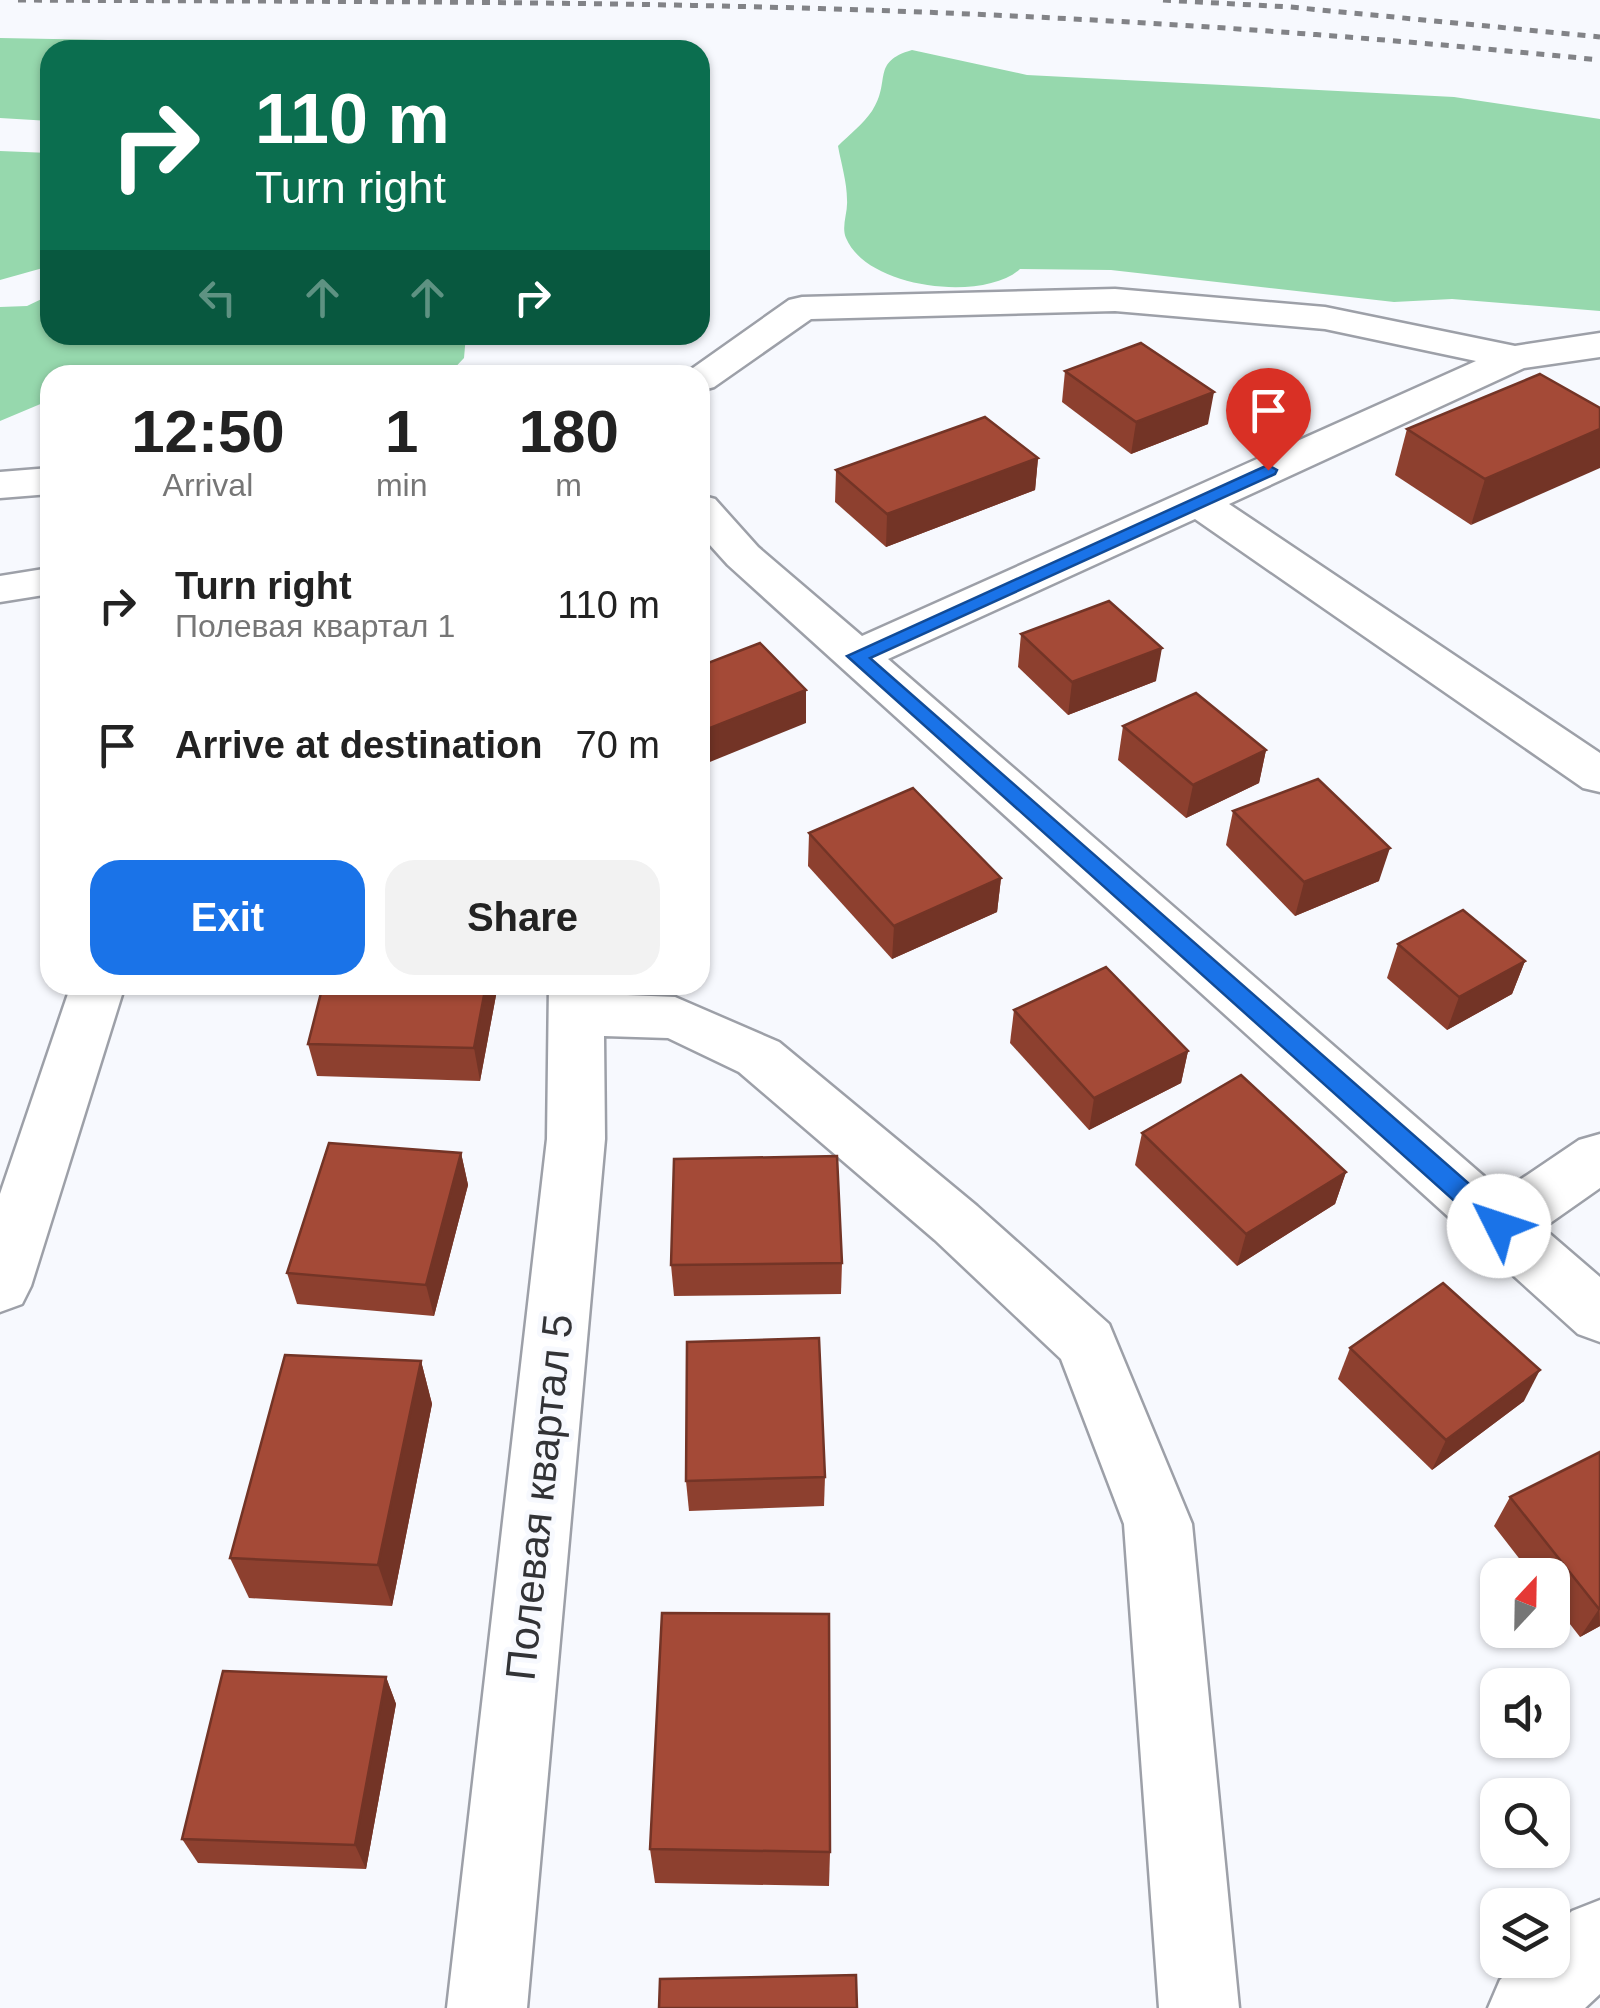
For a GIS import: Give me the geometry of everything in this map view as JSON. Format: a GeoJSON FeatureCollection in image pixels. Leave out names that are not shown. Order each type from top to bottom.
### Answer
{"type":"FeatureCollection","features":[{"type":"Feature","properties":{"kind":"street"},"geometry":{"type":"LineString","coordinates":[[710,373],[802,308],[1115,300],[1326,318],[1515,358]]}},
{"type":"Feature","properties":{"kind":"street"},"geometry":{"type":"LineString","coordinates":[[856,656],[1515,358],[1600,346]]}},
{"type":"Feature","properties":{"kind":"street"},"geometry":{"type":"LineString","coordinates":[[0,485],[40,482]]}},
{"type":"Feature","properties":{"kind":"street"},"geometry":{"type":"LineString","coordinates":[[1198,502],[1600,776]]}},
{"type":"Feature","properties":{"kind":"street"},"geometry":{"type":"LineString","coordinates":[[710,533],[722,563],[856,656],[1600,1315]]}},
{"type":"Feature","properties":{"kind":"street"},"geometry":{"type":"LineString","coordinates":[[0,589],[40,582]]}},
{"type":"Feature","properties":{"kind":"street"},"geometry":{"type":"LineString","coordinates":[[0,1286],[95,995]]}},
{"type":"Feature","properties":{"kind":"street"},"geometry":{"type":"LineString","coordinates":[[576,1000],[675,1018],[758,1057],[956,1223],[1088,1343],[1158,1524],[1199,2008]]}},
{"type":"Feature","properties":{"kind":"street","name":"Полевая квартал 5"},"geometry":{"type":"LineString","coordinates":[[486,2008],[576,1139],[576,1000]]}},
{"type":"Feature","properties":{"kind":"street"},"geometry":{"type":"LineString","coordinates":[[1499,1226],[1600,1157]]}},
{"type":"Feature","properties":{"kind":"street"},"geometry":{"type":"LineString","coordinates":[[1528,2008],[1600,1939]]}},
{"type":"Feature","properties":{"kind":"green space"},"geometry":{"type":"Polygon","coordinates":[[[0,38],[110,40],[40,40],[40,120],[0,118],[0,38]]]}},
{"type":"Feature","properties":{"kind":"green space"},"geometry":{"type":"Polygon","coordinates":[[[912,50],[1027,75],[1454,97],[1600,119],[1600,311],[1452,299],[1394,302],[1111,270],[1020,269],[1003,279],[955,287],[901,279],[858,255],[846,238],[847,193],[838,146],[872,111],[891,60],[912,50]]]}},
{"type":"Feature","properties":{"kind":"green space"},"geometry":{"type":"Polygon","coordinates":[[[0,151],[40,153],[40,269],[0,280],[0,151]]]}},
{"type":"Feature","properties":{"kind":"green space"},"geometry":{"type":"Polygon","coordinates":[[[40,300],[40,345],[465,345],[464,358],[457,365],[40,365],[40,404],[0,421],[0,307],[27,306],[40,300]]]}},
{"type":"Feature","properties":{"kind":"building"},"geometry":{"type":"Polygon","coordinates":[[[1141,343],[1214,392],[1136,422],[1065,371],[1141,343]]]}},
{"type":"Feature","properties":{"kind":"building"},"geometry":{"type":"Polygon","coordinates":[[[1540,374],[1600,408],[1600,429],[1485,479],[1407,429],[1540,374]]]}},
{"type":"Feature","properties":{"kind":"building"},"geometry":{"type":"Polygon","coordinates":[[[985,417],[1038,458],[887,514],[836,470],[985,417]]]}},
{"type":"Feature","properties":{"kind":"building"},"geometry":{"type":"Polygon","coordinates":[[[1109,601],[1162,648],[1072,682],[1021,634],[1109,601]]]}},
{"type":"Feature","properties":{"kind":"building"},"geometry":{"type":"Polygon","coordinates":[[[760,643],[806,690],[710,728],[710,662],[760,643]]]}},
{"type":"Feature","properties":{"kind":"building"},"geometry":{"type":"Polygon","coordinates":[[[1196,693],[1266,750],[1193,785],[1123,726],[1196,693]]]}},
{"type":"Feature","properties":{"kind":"building"},"geometry":{"type":"Polygon","coordinates":[[[1318,779],[1390,848],[1304,882],[1233,811],[1318,779]]]}},
{"type":"Feature","properties":{"kind":"building"},"geometry":{"type":"Polygon","coordinates":[[[913,788],[1001,878],[894,926],[809,833],[913,788]]]}},
{"type":"Feature","properties":{"kind":"building"},"geometry":{"type":"Polygon","coordinates":[[[1463,910],[1525,961],[1459,997],[1398,944],[1463,910]]]}},
{"type":"Feature","properties":{"kind":"building"},"geometry":{"type":"Polygon","coordinates":[[[1106,967],[1188,1051],[1094,1098],[1014,1010],[1106,967]]]}},
{"type":"Feature","properties":{"kind":"building"},"geometry":{"type":"Polygon","coordinates":[[[320,995],[484,995],[474,1048],[308,1044],[320,995]]]}},
{"type":"Feature","properties":{"kind":"building"},"geometry":{"type":"Polygon","coordinates":[[[1241,1075],[1346,1172],[1246,1234],[1142,1133],[1241,1075]]]}},
{"type":"Feature","properties":{"kind":"building"},"geometry":{"type":"Polygon","coordinates":[[[329,1143],[461,1153],[426,1285],[287,1273],[329,1143]]]}},
{"type":"Feature","properties":{"kind":"building"},"geometry":{"type":"Polygon","coordinates":[[[837,1156],[842,1263],[671,1265],[674,1159],[837,1156]]]}},
{"type":"Feature","properties":{"kind":"building"},"geometry":{"type":"Polygon","coordinates":[[[1443,1283],[1540,1370],[1446,1440],[1350,1348],[1443,1283]]]}},
{"type":"Feature","properties":{"kind":"building"},"geometry":{"type":"Polygon","coordinates":[[[819,1338],[825,1477],[686,1481],[687,1342],[819,1338]]]}},
{"type":"Feature","properties":{"kind":"building"},"geometry":{"type":"Polygon","coordinates":[[[285,1355],[421,1361],[378,1565],[230,1558],[285,1355]]]}},
{"type":"Feature","properties":{"kind":"building"},"geometry":{"type":"Polygon","coordinates":[[[1600,1452],[1600,1609],[1570,1573],[1570,1558],[1558,1558],[1510,1497],[1600,1452]]]}},
{"type":"Feature","properties":{"kind":"building"},"geometry":{"type":"Polygon","coordinates":[[[662,1613],[829,1614],[830,1852],[650,1849],[662,1613]]]}},
{"type":"Feature","properties":{"kind":"building"},"geometry":{"type":"Polygon","coordinates":[[[223,1671],[386,1677],[355,1845],[182,1839],[223,1671]]]}},
{"type":"Feature","properties":{"kind":"building"},"geometry":{"type":"Polygon","coordinates":[[[856,1975],[857,2008],[659,2008],[660,1979],[856,1975]]]}},
{"type":"Feature","properties":{"kind":"railway"},"geometry":{"type":"LineString","coordinates":[[18,0],[516,3],[889,11],[1233,29],[1600,60]]}},
{"type":"Feature","properties":{"kind":"railway"},"geometry":{"type":"LineString","coordinates":[[1163,0],[1290,7],[1600,37]]}},
{"type":"Feature","properties":{"kind":"route"},"geometry":{"type":"LineString","coordinates":[[1268,470],[856,656],[1499,1226]]}}]}
